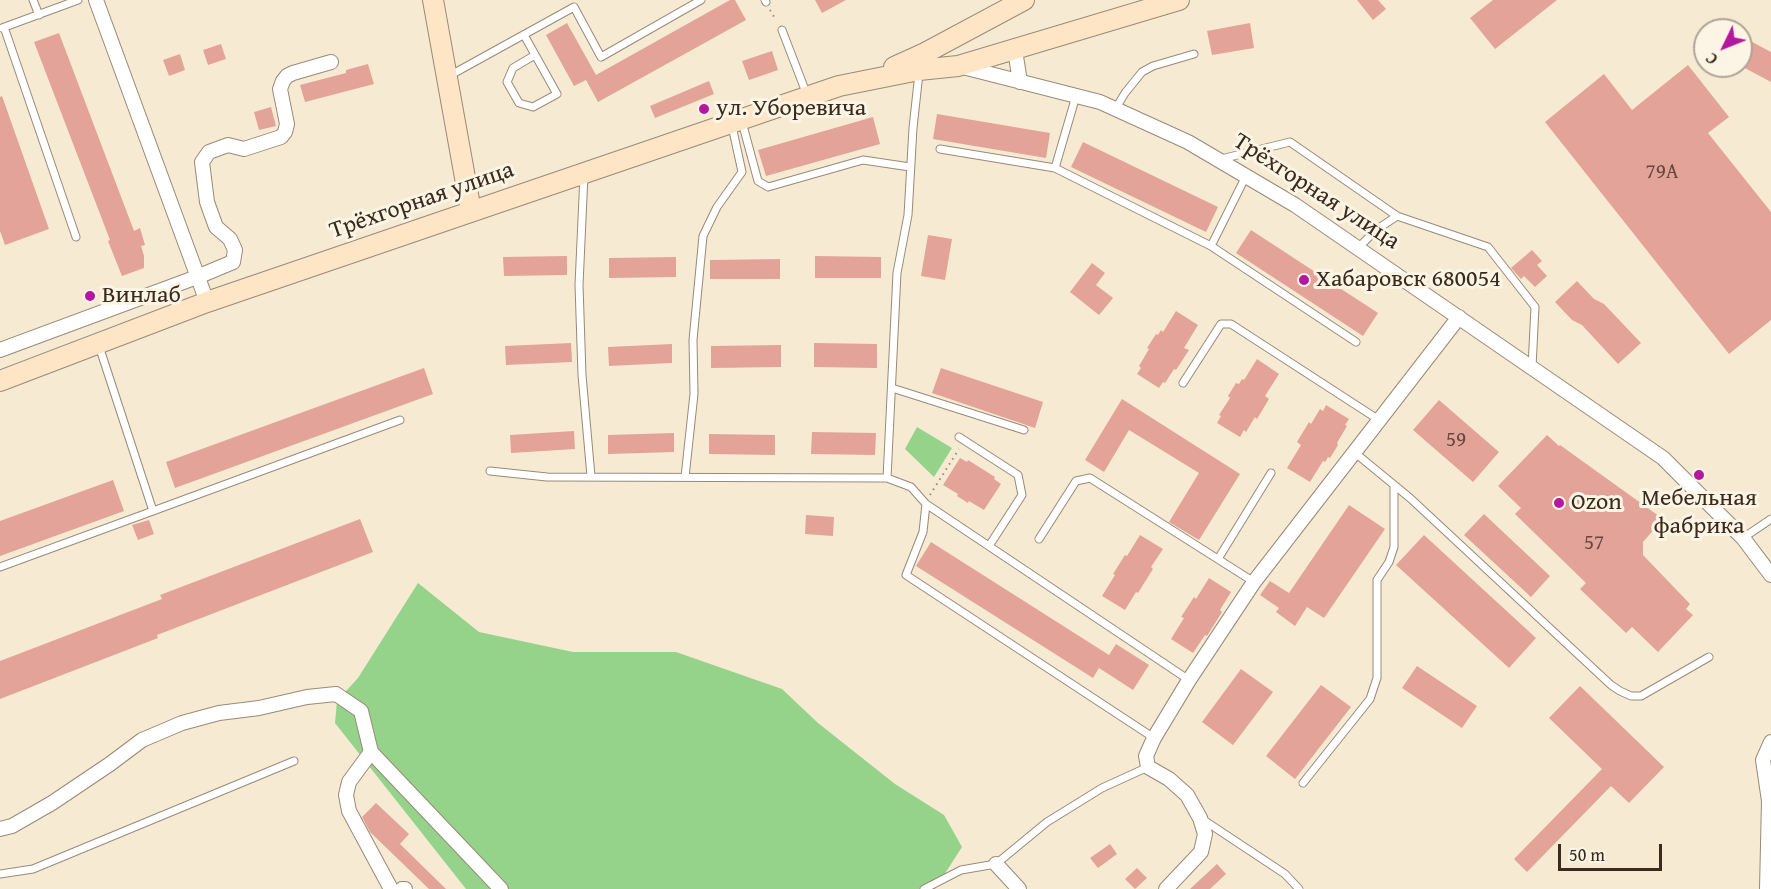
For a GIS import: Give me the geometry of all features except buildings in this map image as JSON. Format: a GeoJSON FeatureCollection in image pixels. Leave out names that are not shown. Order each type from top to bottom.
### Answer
{"type":"FeatureCollection","features":[{"type":"Feature","properties":{"kind":"main road"},"geometry":{"type":"LineString","coordinates":[[433,0],[471,211]]}},
{"type":"Feature","properties":{"kind":"main road"},"geometry":{"type":"LineString","coordinates":[[864,80],[925,53],[1024,0]]}},
{"type":"Feature","properties":{"kind":"main road"},"geometry":{"type":"LineString","coordinates":[[864,80],[958,66],[1179,0]]}},
{"type":"Feature","properties":{"kind":"main road","name":"Трёхгорная улица"},"geometry":{"type":"LineString","coordinates":[[0,381],[207,302],[839,86],[864,80]]}},
{"type":"Feature","properties":{"kind":"street"},"geometry":{"type":"LineString","coordinates":[[96,0],[207,302]]}},
{"type":"Feature","properties":{"kind":"street"},"geometry":{"type":"LineString","coordinates":[[1015,50],[1020,82]]}},
{"type":"Feature","properties":{"kind":"street"},"geometry":{"type":"LineString","coordinates":[[0,350],[233,262],[235,250],[230,239],[216,227],[207,202],[202,162],[209,152],[228,145],[244,149],[281,136],[287,124],[280,89],[283,81],[293,73],[331,63]]}},
{"type":"Feature","properties":{"kind":"street","name":"Трёхгорная улица"},"geometry":{"type":"LineString","coordinates":[[958,66],[1116,108],[1188,142],[1295,205],[1663,458],[1743,538],[1771,575]]}},
{"type":"Feature","properties":{"kind":"street"},"geometry":{"type":"LineString","coordinates":[[1166,889],[1201,852],[1205,834],[1200,818],[1187,795],[1169,779],[1148,767],[1146,756],[1154,738],[1254,582],[1459,317]]}},
{"type":"Feature","properties":{"kind":"street"},"geometry":{"type":"LineString","coordinates":[[0,829],[12,826],[52,803],[142,740],[182,723],[219,713],[336,694],[361,711],[370,752],[501,889]]}},
{"type":"Feature","properties":{"kind":"street"},"geometry":{"type":"LineString","coordinates":[[1767,889],[1769,801],[1763,760],[1771,742]]}},
{"type":"Feature","properties":{"kind":"street"},"geometry":{"type":"LineString","coordinates":[[370,752],[350,782],[346,795],[349,811],[391,889]]}},
{"type":"Feature","properties":{"kind":"street"},"geometry":{"type":"LineString","coordinates":[[996,864],[1019,889]]}},
{"type":"Feature","properties":{"kind":"lane"},"geometry":{"type":"LineString","coordinates":[[33,0],[39,15]]}},
{"type":"Feature","properties":{"kind":"lane"},"geometry":{"type":"LineString","coordinates":[[76,237],[2,28],[78,0]]}},
{"type":"Feature","properties":{"kind":"lane"},"geometry":{"type":"LineString","coordinates":[[447,78],[574,7],[601,57],[701,0]]}},
{"type":"Feature","properties":{"kind":"lane"},"geometry":{"type":"LineString","coordinates":[[782,30],[808,97]]}},
{"type":"Feature","properties":{"kind":"lane"},"geometry":{"type":"LineString","coordinates":[[524,35],[535,55],[556,94],[533,107],[519,103],[507,82],[513,68],[535,55]]}},
{"type":"Feature","properties":{"kind":"lane"},"geometry":{"type":"LineString","coordinates":[[1116,108],[1142,72],[1153,66],[1194,54]]}},
{"type":"Feature","properties":{"kind":"lane"},"geometry":{"type":"LineString","coordinates":[[887,477],[897,273],[908,214],[912,128],[920,70]]}},
{"type":"Feature","properties":{"kind":"lane"},"geometry":{"type":"LineString","coordinates":[[1054,168],[1076,96]]}},
{"type":"Feature","properties":{"kind":"lane"},"geometry":{"type":"LineString","coordinates":[[736,122],[758,181],[768,187],[863,160],[910,167]]}},
{"type":"Feature","properties":{"kind":"lane"},"geometry":{"type":"LineString","coordinates":[[685,477],[694,394],[693,340],[703,237],[717,207],[742,172],[736,122]]}},
{"type":"Feature","properties":{"kind":"lane"},"geometry":{"type":"LineString","coordinates":[[1219,160],[1290,142],[1397,216],[1488,247],[1535,307],[1532,367]]}},
{"type":"Feature","properties":{"kind":"lane"},"geometry":{"type":"LineString","coordinates":[[940,149],[1054,168],[1211,246],[1356,342]]}},
{"type":"Feature","properties":{"kind":"lane"},"geometry":{"type":"LineString","coordinates":[[585,173],[579,285],[582,375],[591,476]]}},
{"type":"Feature","properties":{"kind":"lane"},"geometry":{"type":"LineString","coordinates":[[1211,246],[1246,176]]}},
{"type":"Feature","properties":{"kind":"lane"},"geometry":{"type":"LineString","coordinates":[[1358,248],[1376,230],[1397,216]]}},
{"type":"Feature","properties":{"kind":"lane"},"geometry":{"type":"LineString","coordinates":[[1183,383],[1221,324],[1231,324],[1379,420]]}},
{"type":"Feature","properties":{"kind":"lane"},"geometry":{"type":"LineString","coordinates":[[98,343],[153,511]]}},
{"type":"Feature","properties":{"kind":"lane"},"geometry":{"type":"LineString","coordinates":[[892,388],[1024,430]]}},
{"type":"Feature","properties":{"kind":"lane"},"geometry":{"type":"LineString","coordinates":[[0,567],[400,420]]}},
{"type":"Feature","properties":{"kind":"lane"},"geometry":{"type":"LineString","coordinates":[[962,439],[1018,475],[1022,495],[989,546]]}},
{"type":"Feature","properties":{"kind":"lane"},"geometry":{"type":"LineString","coordinates":[[1354,452],[1394,485],[1620,691],[1631,696],[1641,696],[1709,657]]}},
{"type":"Feature","properties":{"kind":"lane"},"geometry":{"type":"LineString","coordinates":[[490,471],[547,477],[887,477],[911,487],[926,503],[1189,681]]}},
{"type":"Feature","properties":{"kind":"lane"},"geometry":{"type":"LineString","coordinates":[[1218,559],[1271,473]]}},
{"type":"Feature","properties":{"kind":"lane"},"geometry":{"type":"LineString","coordinates":[[1039,539],[1076,481],[1090,478],[1254,582]]}},
{"type":"Feature","properties":{"kind":"lane"},"geometry":{"type":"LineString","coordinates":[[1303,783],[1370,699],[1377,678],[1377,580],[1389,562],[1394,547],[1394,485]]}},
{"type":"Feature","properties":{"kind":"lane"},"geometry":{"type":"LineString","coordinates":[[926,503],[922,532],[906,575],[1154,738]]}},
{"type":"Feature","properties":{"kind":"lane"},"geometry":{"type":"LineString","coordinates":[[1743,538],[1771,519]]}},
{"type":"Feature","properties":{"kind":"lane"},"geometry":{"type":"LineString","coordinates":[[0,874],[33,869],[294,761]]}},
{"type":"Feature","properties":{"kind":"lane"},"geometry":{"type":"LineString","coordinates":[[924,889],[961,870],[996,864],[1047,822],[1102,788],[1148,767]]}},
{"type":"Feature","properties":{"kind":"lane"},"geometry":{"type":"LineString","coordinates":[[1200,818],[1285,874],[1299,889]]}},
{"type":"Feature","properties":{"kind":"path"},"geometry":{"type":"LineString","coordinates":[[766,1],[782,30]]}},
{"type":"Feature","properties":{"kind":"path"},"geometry":{"type":"LineString","coordinates":[[926,503],[962,439]]}},
{"type":"Feature","properties":{"kind":"green space"},"geometry":{"type":"Polygon","coordinates":[[[917,427],[952,448],[934,477],[905,449],[917,427]]]}},
{"type":"Feature","properties":{"kind":"green space"},"geometry":{"type":"Polygon","coordinates":[[[418,583],[479,632],[573,652],[676,652],[782,689],[818,723],[895,784],[944,815],[962,847],[935,889],[466,889],[335,723],[337,701],[358,678],[418,583]]]}},
{"type":"Feature","properties":{"kind":"place","name":"ул. Уборевича"},"geometry":{"type":"Point","coordinates":[704,109]}},
{"type":"Feature","properties":{"kind":"place","name":"Хабаровск 680054"},"geometry":{"type":"Point","coordinates":[1304,280]}},
{"type":"Feature","properties":{"kind":"place","name":"Винлаб"},"geometry":{"type":"Point","coordinates":[90,296]}},
{"type":"Feature","properties":{"kind":"place","name":"Мебельная фабрика"},"geometry":{"type":"Point","coordinates":[1699,475]}},
{"type":"Feature","properties":{"kind":"place","name":"Ozon"},"geometry":{"type":"Point","coordinates":[1559,503]}}]}
